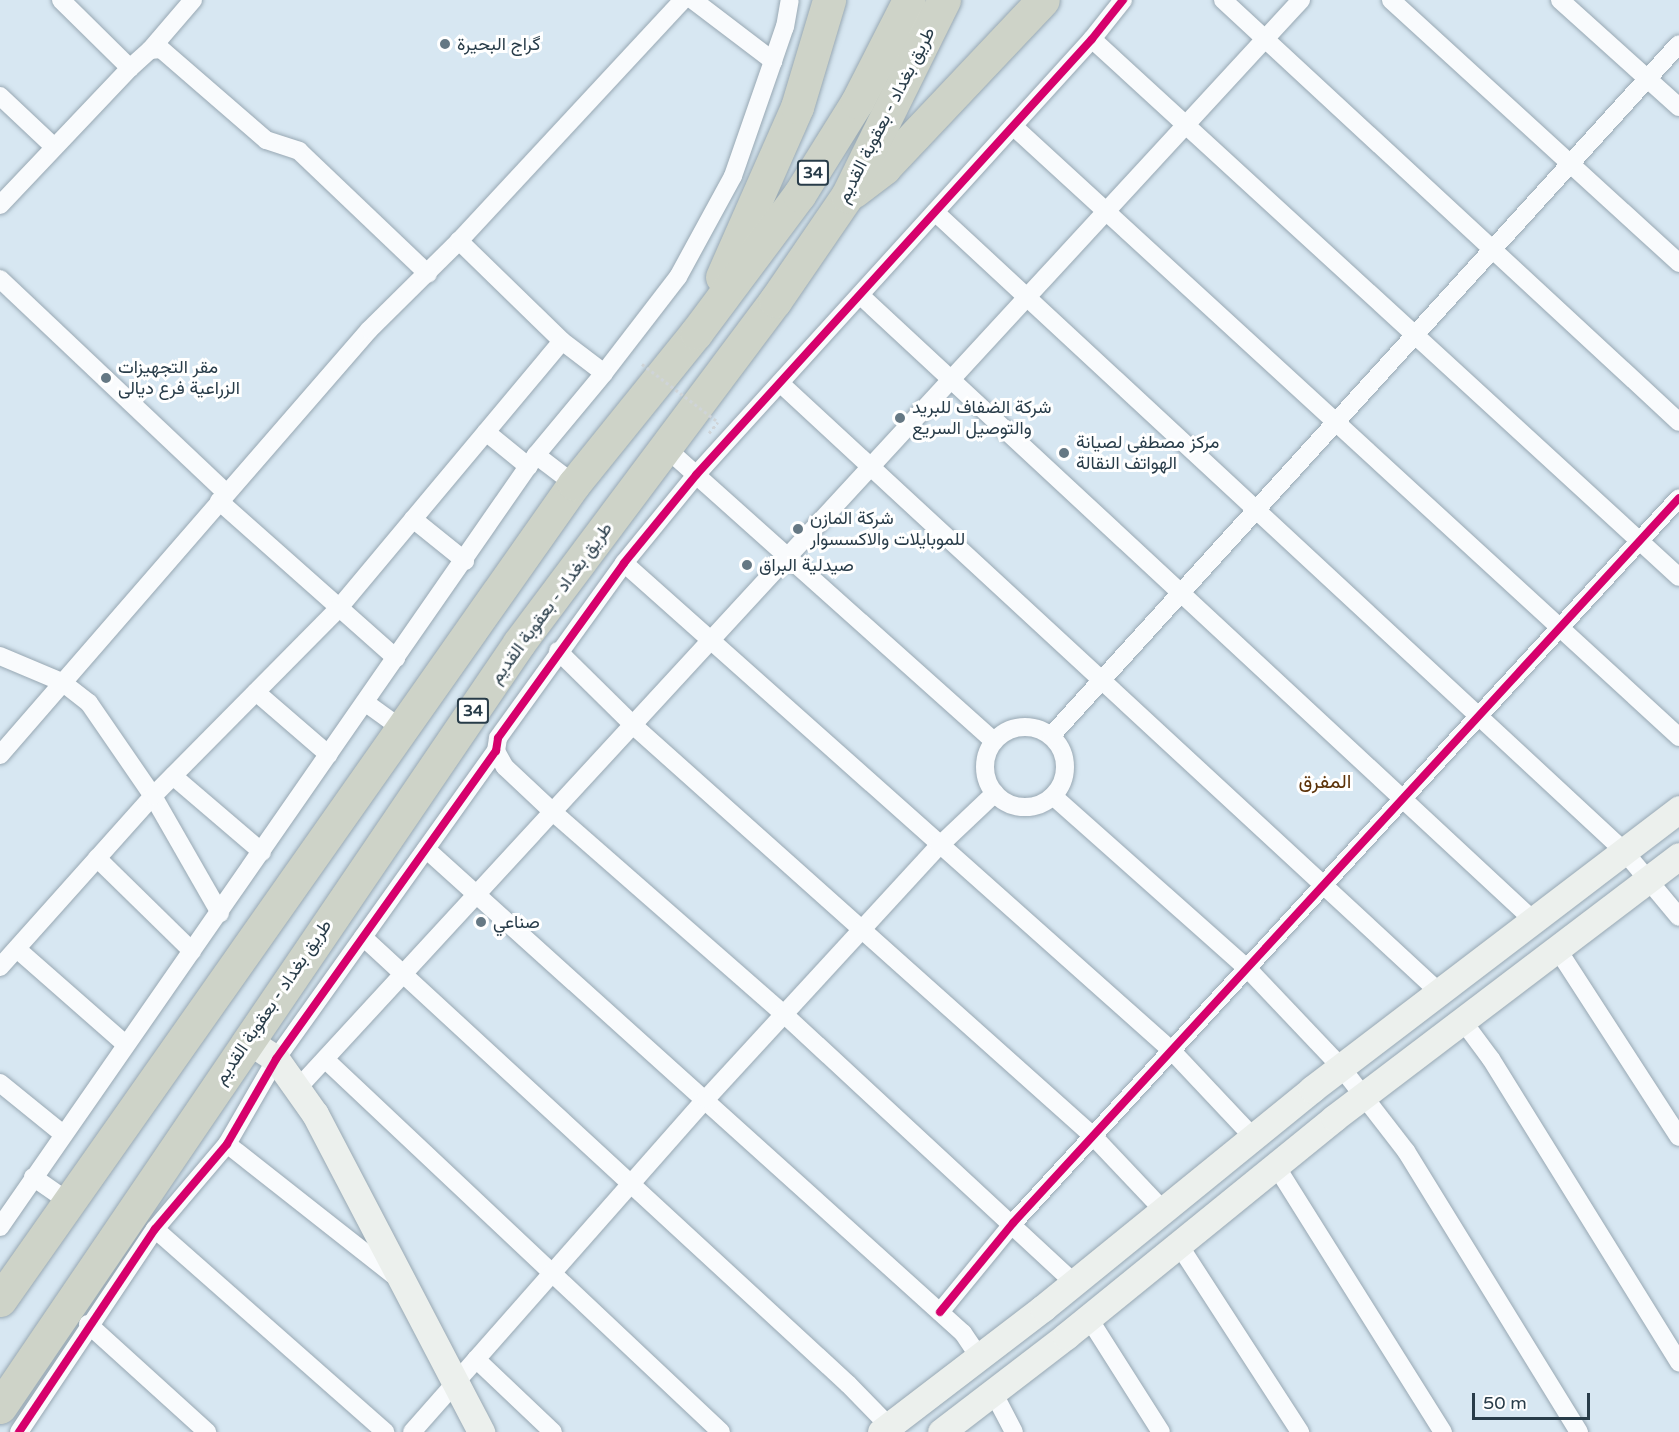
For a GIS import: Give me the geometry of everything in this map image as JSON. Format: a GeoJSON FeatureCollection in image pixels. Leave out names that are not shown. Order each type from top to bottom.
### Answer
{"type":"FeatureCollection","features":[{"type":"Feature","properties":{"kind":"highway"},"geometry":{"type":"LineString","coordinates":[[696,333],[793,117],[829,0]]}},
{"type":"Feature","properties":{"kind":"highway"},"geometry":{"type":"LineString","coordinates":[[848,196],[884,168],[1043,0]]}},
{"type":"Feature","properties":{"kind":"highway","name":"طريق بغداد - بعقوبة القديم"},"geometry":{"type":"LineString","coordinates":[[0,1300],[574,484],[696,333],[799,195],[857,102],[930,4]]}},
{"type":"Feature","properties":{"kind":"highway","name":"طريق بغداد - بعقوبة القديم"},"geometry":{"type":"LineString","coordinates":[[20,1424],[247,1040],[519,644],[666,448],[848,196],[930,4]]}},
{"type":"Feature","properties":{"kind":"highway"},"geometry":{"type":"LineString","coordinates":[[308,861],[349,891]]}},
{"type":"Feature","properties":{"kind":"street"},"geometry":{"type":"LineString","coordinates":[[61,0],[130,68]]}},
{"type":"Feature","properties":{"kind":"street"},"geometry":{"type":"LineString","coordinates":[[0,205],[53,146],[150,50],[193,0]]}},
{"type":"Feature","properties":{"kind":"street"},"geometry":{"type":"LineString","coordinates":[[0,755],[369,330],[428,274],[683,0]]}},
{"type":"Feature","properties":{"kind":"street"},"geometry":{"type":"LineString","coordinates":[[693,0],[773,61]]}},
{"type":"Feature","properties":{"kind":"street"},"geometry":{"type":"LineString","coordinates":[[0,1227],[124,1044],[220,913],[532,461],[678,277],[733,176],[785,27],[790,0]]}},
{"type":"Feature","properties":{"kind":"street"},"geometry":{"type":"LineString","coordinates":[[20,1424],[155,1229],[226,1144],[276,1059],[496,752],[498,738],[558,651],[624,563],[696,475],[1092,39],[1123,0]]}},
{"type":"Feature","properties":{"kind":"street"},"geometry":{"type":"LineString","coordinates":[[1223,0],[1679,422]]}},
{"type":"Feature","properties":{"kind":"street"},"geometry":{"type":"LineString","coordinates":[[298,1088],[327,1060],[712,640],[790,559],[1301,0]]}},
{"type":"Feature","properties":{"kind":"street"},"geometry":{"type":"LineString","coordinates":[[1391,0],[1679,264]]}},
{"type":"Feature","properties":{"kind":"street"},"geometry":{"type":"LineString","coordinates":[[1560,0],[1679,107]]}},
{"type":"Feature","properties":{"kind":"street"},"geometry":{"type":"LineString","coordinates":[[1092,39],[1679,577]]}},
{"type":"Feature","properties":{"kind":"street"},"geometry":{"type":"LineString","coordinates":[[1051,736],[1679,44]]}},
{"type":"Feature","properties":{"kind":"street"},"geometry":{"type":"LineString","coordinates":[[150,50],[166,52],[266,140],[299,151],[428,274]]}},
{"type":"Feature","properties":{"kind":"street"},"geometry":{"type":"LineString","coordinates":[[0,96],[53,146]]}},
{"type":"Feature","properties":{"kind":"street"},"geometry":{"type":"LineString","coordinates":[[1013,126],[1679,737]]}},
{"type":"Feature","properties":{"kind":"street"},"geometry":{"type":"LineString","coordinates":[[935,212],[1623,850],[1649,877],[1679,917]]}},
{"type":"Feature","properties":{"kind":"street"},"geometry":{"type":"LineString","coordinates":[[459,241],[562,341],[604,373]]}},
{"type":"Feature","properties":{"kind":"street"},"geometry":{"type":"LineString","coordinates":[[0,279],[338,609],[396,658]]}},
{"type":"Feature","properties":{"kind":"street"},"geometry":{"type":"LineString","coordinates":[[860,295],[1532,919]]}},
{"type":"Feature","properties":{"kind":"street"},"geometry":{"type":"LineString","coordinates":[[0,967],[153,796],[338,609],[562,341]]}},
{"type":"Feature","properties":{"kind":"street"},"geometry":{"type":"LineString","coordinates":[[780,383],[1438,991]]}},
{"type":"Feature","properties":{"kind":"street"},"geometry":{"type":"LineString","coordinates":[[486,432],[574,484]]}},
{"type":"Feature","properties":{"kind":"street"},"geometry":{"type":"LineString","coordinates":[[666,448],[994,741]]}},
{"type":"Feature","properties":{"kind":"street"},"geometry":{"type":"LineString","coordinates":[[940,1312],[1013,1223],[1171,1050],[1249,970],[1401,798],[1679,498]]}},
{"type":"Feature","properties":{"kind":"street"},"geometry":{"type":"LineString","coordinates":[[413,519],[465,561]]}},
{"type":"Feature","properties":{"kind":"street"},"geometry":{"type":"LineString","coordinates":[[624,563],[939,846],[1171,1050],[1253,1137]]}},
{"type":"Feature","properties":{"kind":"street"},"geometry":{"type":"LineString","coordinates":[[558,651],[634,726],[1093,1136],[1163,1210]]}},
{"type":"Feature","properties":{"kind":"street"},"geometry":{"type":"LineString","coordinates":[[0,656],[62,682],[88,703],[153,796],[220,913]]}},
{"type":"Feature","properties":{"kind":"street"},"geometry":{"type":"LineString","coordinates":[[256,692],[329,755]]}},
{"type":"Feature","properties":{"kind":"street"},"geometry":{"type":"LineString","coordinates":[[366,703],[402,729]]}},
{"type":"Feature","properties":{"kind":"street"},"geometry":{"type":"LineString","coordinates":[[1021,726],[1051,736],[1064,754],[1065,766],[1064,777],[1053,796],[1030,807],[1017,806],[995,793],[988,784],[985,762],[994,741],[1021,726]]}},
{"type":"Feature","properties":{"kind":"street"},"geometry":{"type":"LineString","coordinates":[[496,752],[505,767],[554,813],[786,1016],[1013,1223],[1073,1282]]}},
{"type":"Feature","properties":{"kind":"street"},"geometry":{"type":"LineString","coordinates":[[173,776],[262,852]]}},
{"type":"Feature","properties":{"kind":"street"},"geometry":{"type":"LineString","coordinates":[[412,1432],[456,1380],[632,1186],[706,1099],[786,1016],[939,846],[995,793]]}},
{"type":"Feature","properties":{"kind":"street"},"geometry":{"type":"LineString","coordinates":[[1053,796],[1249,970],[1341,1066],[1406,1150],[1580,1432]]}},
{"type":"Feature","properties":{"kind":"street"},"geometry":{"type":"LineString","coordinates":[[363,938],[632,1186],[885,1429],[1073,1282],[1341,1066],[1679,809]]}},
{"type":"Feature","properties":{"kind":"street"},"geometry":{"type":"LineString","coordinates":[[426,849],[963,1333],[978,1355]]}},
{"type":"Feature","properties":{"kind":"street"},"geometry":{"type":"LineString","coordinates":[[941,1432],[1365,1095],[1556,947],[1679,856]]}},
{"type":"Feature","properties":{"kind":"street"},"geometry":{"type":"LineString","coordinates":[[97,858],[192,951]]}},
{"type":"Feature","properties":{"kind":"street"},"geometry":{"type":"LineString","coordinates":[[1556,947],[1679,1137]]}},
{"type":"Feature","properties":{"kind":"street"},"geometry":{"type":"LineString","coordinates":[[16,949],[124,1044]]}},
{"type":"Feature","properties":{"kind":"street"},"geometry":{"type":"LineString","coordinates":[[1462,1020],[1491,1059],[1679,1362]]}},
{"type":"Feature","properties":{"kind":"street"},"geometry":{"type":"LineString","coordinates":[[247,1040],[276,1059],[298,1088],[343,1162],[481,1432]]}},
{"type":"Feature","properties":{"kind":"street"},"geometry":{"type":"LineString","coordinates":[[327,1060],[721,1432]]}},
{"type":"Feature","properties":{"kind":"street"},"geometry":{"type":"LineString","coordinates":[[0,1083],[63,1134]]}},
{"type":"Feature","properties":{"kind":"street"},"geometry":{"type":"LineString","coordinates":[[226,1144],[404,1283]]}},
{"type":"Feature","properties":{"kind":"street"},"geometry":{"type":"LineString","coordinates":[[1276,1166],[1443,1432]]}},
{"type":"Feature","properties":{"kind":"street"},"geometry":{"type":"LineString","coordinates":[[33,1177],[69,1202]]}},
{"type":"Feature","properties":{"kind":"street"},"geometry":{"type":"LineString","coordinates":[[155,1229],[385,1432]]}},
{"type":"Feature","properties":{"kind":"street"},"geometry":{"type":"LineString","coordinates":[[1179,1245],[1300,1432]]}},
{"type":"Feature","properties":{"kind":"street"},"geometry":{"type":"LineString","coordinates":[[1088,1317],[1161,1432]]}},
{"type":"Feature","properties":{"kind":"street"},"geometry":{"type":"LineString","coordinates":[[88,1324],[207,1432]]}},
{"type":"Feature","properties":{"kind":"street"},"geometry":{"type":"LineString","coordinates":[[476,1359],[553,1432]]}},
{"type":"Feature","properties":{"kind":"street"},"geometry":{"type":"LineString","coordinates":[[992,1390],[1014,1432]]}},
{"type":"Feature","properties":{"kind":"path"},"geometry":{"type":"LineString","coordinates":[[642,364],[718,422]]}},
{"type":"Feature","properties":{"kind":"cycle path"},"geometry":{"type":"LineString","coordinates":[[19,1432],[155,1229],[227,1144],[276,1059],[496,751],[498,738],[624,563],[696,475],[1092,39],[1123,0]]}},
{"type":"Feature","properties":{"kind":"cycle path"},"geometry":{"type":"LineString","coordinates":[[940,1312],[1013,1223],[1679,498]]}},
{"type":"Feature","properties":{"kind":"place","name":"گراج البحيرة"},"geometry":{"type":"Point","coordinates":[445,44]}},
{"type":"Feature","properties":{"kind":"place","name":"مقر التجهيزات الزراعية فرع ديالى"},"geometry":{"type":"Point","coordinates":[106,378]}},
{"type":"Feature","properties":{"kind":"place","name":"شركة الضفاف للبريد والتوصيل السريع"},"geometry":{"type":"Point","coordinates":[900,418]}},
{"type":"Feature","properties":{"kind":"place","name":"مركز مصطفى لصيانة الهواتف النقالة"},"geometry":{"type":"Point","coordinates":[1064,453]}},
{"type":"Feature","properties":{"kind":"place","name":"شركة المازن للموبايلات والاكسسوار"},"geometry":{"type":"Point","coordinates":[798,529]}},
{"type":"Feature","properties":{"kind":"place","name":"صيدلية البراق"},"geometry":{"type":"Point","coordinates":[747,565]}},
{"type":"Feature","properties":{"kind":"place","name":"صناعي"},"geometry":{"type":"Point","coordinates":[481,922]}},
{"type":"Feature","properties":{"kind":"district","name":"المفرق"},"geometry":{"type":"Point","coordinates":[1325,782]}}]}
